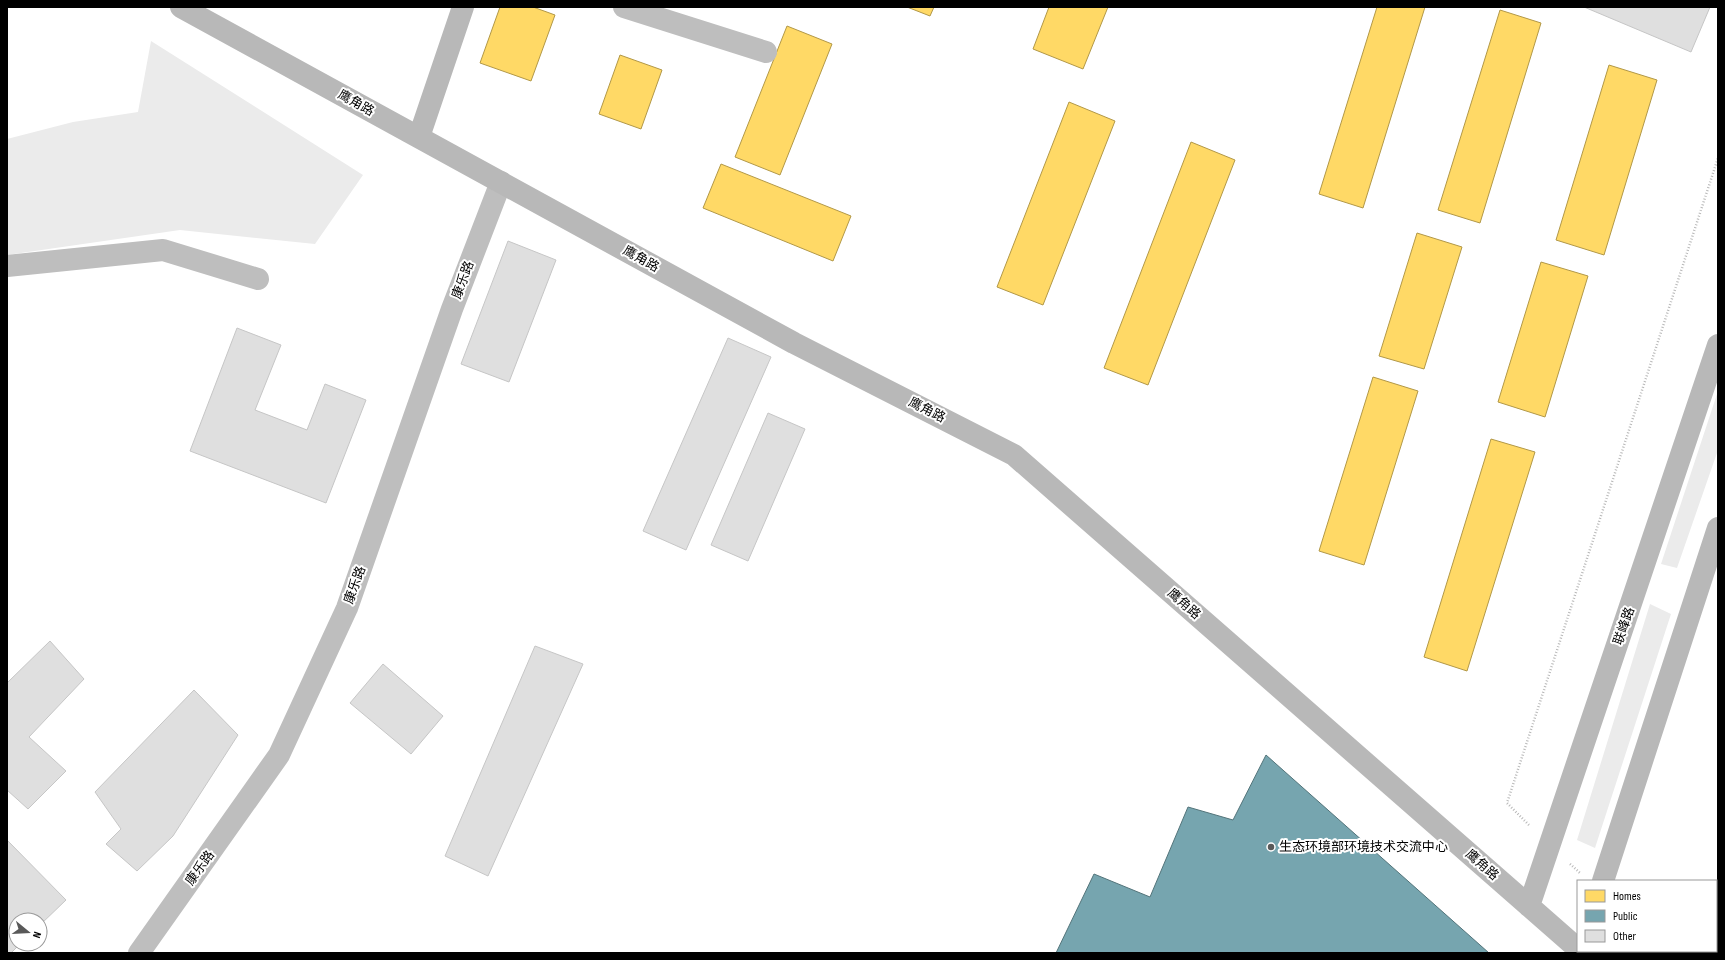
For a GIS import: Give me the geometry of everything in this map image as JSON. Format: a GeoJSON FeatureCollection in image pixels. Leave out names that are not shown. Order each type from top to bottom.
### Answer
{"type":"FeatureCollection","features":[{"type":"Feature","properties":{"kind":"main road","name":"鹰角路"},"geometry":{"type":"LineString","coordinates":[[181,7],[794,343],[1014,455],[1577,948]]}},
{"type":"Feature","properties":{"kind":"main road"},"geometry":{"type":"LineString","coordinates":[[419,137],[463,7]]}},
{"type":"Feature","properties":{"kind":"main road","name":"联峰路"},"geometry":{"type":"LineString","coordinates":[[1529,906],[1718,345]]}},
{"type":"Feature","properties":{"kind":"main road"},"geometry":{"type":"LineString","coordinates":[[1593,878],[1718,528]]}},
{"type":"Feature","properties":{"kind":"street"},"geometry":{"type":"LineString","coordinates":[[624,7],[766,52]]}},
{"type":"Feature","properties":{"kind":"street","name":"康乐路"},"geometry":{"type":"LineString","coordinates":[[139,953],[279,755],[347,608],[452,309],[501,182]]}},
{"type":"Feature","properties":{"kind":"street"},"geometry":{"type":"LineString","coordinates":[[7,266],[163,250],[258,279]]}},
{"type":"Feature","properties":{"kind":"path"},"geometry":{"type":"LineString","coordinates":[[1593,878],[1550,845],[1508,803],[1718,158]]}},
{"type":"Feature","properties":{"kind":"shaded area"},"geometry":{"type":"Polygon","coordinates":[[[151,41],[363,175],[315,244],[180,230],[7,255],[7,139],[73,122],[138,112],[151,41]]]}},
{"type":"Feature","properties":{"kind":"shaded area"},"geometry":{"type":"Polygon","coordinates":[[[1718,391],[1718,450],[1677,568],[1661,564],[1718,391]]]}},
{"type":"Feature","properties":{"kind":"shaded area"},"geometry":{"type":"Polygon","coordinates":[[[1650,604],[1671,614],[1595,848],[1577,840],[1650,604]]]}},
{"type":"Feature","properties":{"kind":"building: Homes"},"geometry":{"type":"Polygon","coordinates":[[[500,7],[533,7],[555,15],[531,81],[480,63],[500,7]]]}},
{"type":"Feature","properties":{"kind":"building: Homes"},"geometry":{"type":"Polygon","coordinates":[[[907,7],[934,7],[930,16],[907,7]]]}},
{"type":"Feature","properties":{"kind":"building: Homes"},"geometry":{"type":"Polygon","coordinates":[[[1049,7],[1108,7],[1083,69],[1033,49],[1049,7]]]}},
{"type":"Feature","properties":{"kind":"building: Homes"},"geometry":{"type":"Polygon","coordinates":[[[1377,7],[1425,7],[1363,208],[1319,194],[1377,7]]]}},
{"type":"Feature","properties":{"kind":"building: Homes"},"geometry":{"type":"Polygon","coordinates":[[[1500,10],[1541,23],[1480,223],[1438,210],[1500,10]]]}},
{"type":"Feature","properties":{"kind":"building: Homes"},"geometry":{"type":"Polygon","coordinates":[[[787,26],[832,44],[780,175],[735,157],[787,26]]]}},
{"type":"Feature","properties":{"kind":"building: Homes"},"geometry":{"type":"Polygon","coordinates":[[[620,55],[662,70],[641,129],[599,114],[620,55]]]}},
{"type":"Feature","properties":{"kind":"building: Homes"},"geometry":{"type":"Polygon","coordinates":[[[1609,65],[1657,80],[1604,255],[1556,240],[1609,65]]]}},
{"type":"Feature","properties":{"kind":"building: Homes"},"geometry":{"type":"Polygon","coordinates":[[[1069,102],[1115,121],[1043,305],[997,287],[1069,102]]]}},
{"type":"Feature","properties":{"kind":"building: Homes"},"geometry":{"type":"Polygon","coordinates":[[[1191,142],[1235,160],[1148,385],[1104,368],[1191,142]]]}},
{"type":"Feature","properties":{"kind":"building: Homes"},"geometry":{"type":"Polygon","coordinates":[[[721,164],[851,216],[833,261],[703,208],[721,164]]]}},
{"type":"Feature","properties":{"kind":"building: Homes"},"geometry":{"type":"Polygon","coordinates":[[[1417,233],[1462,247],[1424,369],[1379,356],[1417,233]]]}},
{"type":"Feature","properties":{"kind":"building: Homes"},"geometry":{"type":"Polygon","coordinates":[[[1541,262],[1588,276],[1545,417],[1498,402],[1541,262]]]}},
{"type":"Feature","properties":{"kind":"building: Homes"},"geometry":{"type":"Polygon","coordinates":[[[1373,377],[1418,391],[1364,565],[1319,551],[1373,377]]]}},
{"type":"Feature","properties":{"kind":"building: Homes"},"geometry":{"type":"Polygon","coordinates":[[[1491,439],[1535,452],[1467,671],[1424,657],[1491,439]]]}},
{"type":"Feature","properties":{"kind":"building: Public","name":"生态环境部环境技术交流中心"},"geometry":{"type":"Polygon","coordinates":[[[1266,755],[1489,953],[1056,953],[1094,874],[1150,897],[1188,807],[1233,820],[1266,755]]]}},
{"type":"Feature","properties":{"kind":"building: Other"},"geometry":{"type":"Polygon","coordinates":[[[1584,7],[1710,7],[1691,52],[1584,7]]]}},
{"type":"Feature","properties":{"kind":"building: Other"},"geometry":{"type":"Polygon","coordinates":[[[508,241],[556,260],[509,382],[461,364],[508,241]]]}},
{"type":"Feature","properties":{"kind":"building: Other"},"geometry":{"type":"Polygon","coordinates":[[[237,328],[281,345],[255,410],[307,430],[325,384],[366,400],[326,503],[190,451],[237,328]]]}},
{"type":"Feature","properties":{"kind":"building: Other"},"geometry":{"type":"Polygon","coordinates":[[[728,338],[771,357],[686,550],[643,531],[728,338]]]}},
{"type":"Feature","properties":{"kind":"building: Other"},"geometry":{"type":"Polygon","coordinates":[[[768,413],[805,429],[748,561],[711,545],[768,413]]]}},
{"type":"Feature","properties":{"kind":"building: Other"},"geometry":{"type":"Polygon","coordinates":[[[50,641],[84,679],[29,737],[66,771],[28,809],[7,790],[7,683],[50,641]]]}},
{"type":"Feature","properties":{"kind":"building: Other"},"geometry":{"type":"Polygon","coordinates":[[[535,646],[583,664],[488,876],[445,856],[535,646]]]}},
{"type":"Feature","properties":{"kind":"building: Other"},"geometry":{"type":"Polygon","coordinates":[[[383,664],[443,716],[411,754],[350,703],[383,664]]]}},
{"type":"Feature","properties":{"kind":"building: Other"},"geometry":{"type":"Polygon","coordinates":[[[194,690],[238,735],[173,836],[137,871],[106,844],[121,829],[95,792],[194,690]]]}},
{"type":"Feature","properties":{"kind":"building: Other"},"geometry":{"type":"Polygon","coordinates":[[[7,840],[66,900],[48,917],[48,912],[8,912],[8,952],[12,952],[7,953],[7,840]]]}},
{"type":"Feature","properties":{"kind":"place","name":"生态环境部环境技术交流中心"},"geometry":{"type":"Point","coordinates":[1271,847]}}]}
